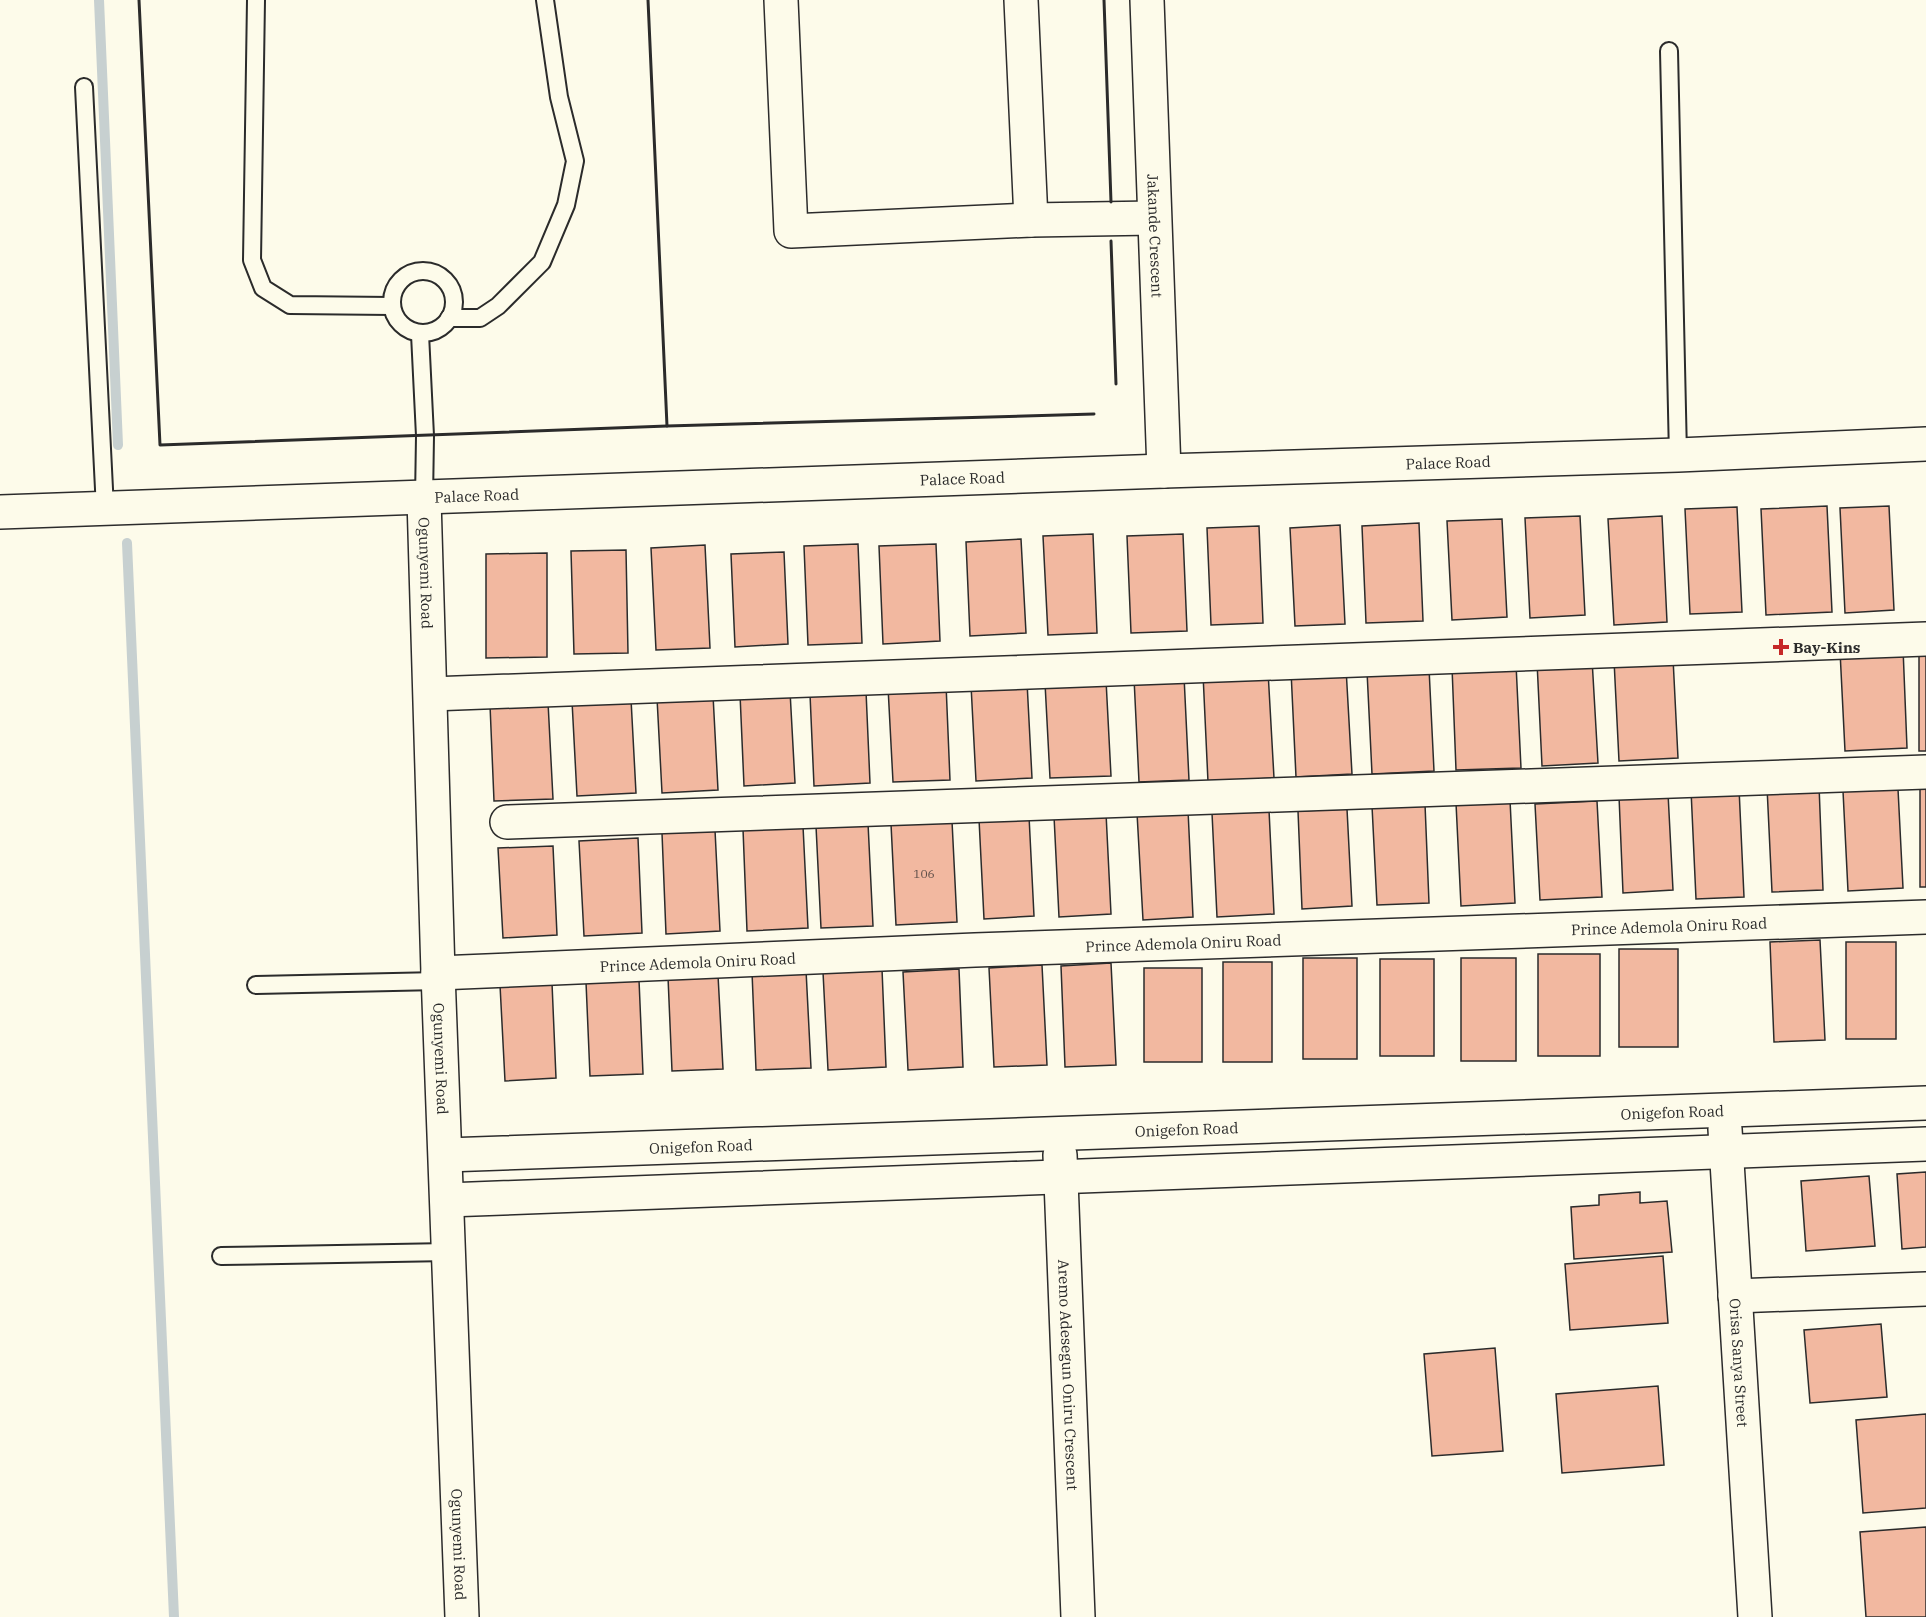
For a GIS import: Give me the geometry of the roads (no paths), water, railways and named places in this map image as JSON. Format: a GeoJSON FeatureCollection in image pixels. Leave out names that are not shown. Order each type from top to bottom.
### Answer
{"type":"FeatureCollection","features":[{"type":"Feature","properties":{"kind":"street"},"geometry":{"type":"LineString","coordinates":[[781,0],[791,231],[1031,220],[1154,218]]}},
{"type":"Feature","properties":{"kind":"street"},"geometry":{"type":"LineString","coordinates":[[1021,0],[1031,220]]}},
{"type":"Feature","properties":{"kind":"street","name":"Jakande Crescent"},"geometry":{"type":"LineString","coordinates":[[1147,0],[1164,471]]}},
{"type":"Feature","properties":{"kind":"street","name":"Palace Road"},"geometry":{"type":"LineString","coordinates":[[0,512],[1678,455],[1926,444]]}},
{"type":"Feature","properties":{"kind":"street","name":"Ogunyemi Road"},"geometry":{"type":"LineString","coordinates":[[424,499],[462,1617]]}},
{"type":"Feature","properties":{"kind":"street"},"geometry":{"type":"LineString","coordinates":[[431,694],[1926,639]]}},
{"type":"Feature","properties":{"kind":"street"},"geometry":{"type":"LineString","coordinates":[[507,822],[1926,772]]}},
{"type":"Feature","properties":{"kind":"street","name":"Prince Ademola Oniru Road"},"geometry":{"type":"LineString","coordinates":[[439,977],[975,950],[1926,917]]}},
{"type":"Feature","properties":{"kind":"street","name":"Onigefon Road"},"geometry":{"type":"LineString","coordinates":[[446,1155],[1926,1102]]}},
{"type":"Feature","properties":{"kind":"street","name":"Orisa Sanya Street"},"geometry":{"type":"LineString","coordinates":[[1724,1110],[1755,1617]]}},
{"type":"Feature","properties":{"kind":"street","name":"Aremo Adesegun Oniru Crescent"},"geometry":{"type":"LineString","coordinates":[[1059,1132],[1078,1617]]}},
{"type":"Feature","properties":{"kind":"street"},"geometry":{"type":"LineString","coordinates":[[447,1200],[1926,1144]]}},
{"type":"Feature","properties":{"kind":"street"},"geometry":{"type":"LineString","coordinates":[[1735,1296],[1926,1289]]}},
{"type":"Feature","properties":{"kind":"lane"},"geometry":{"type":"LineString","coordinates":[[256,0],[252,260],[263,288],[290,305],[392,306]]}},
{"type":"Feature","properties":{"kind":"lane"},"geometry":{"type":"LineString","coordinates":[[449,318],[480,318],[498,306],[542,262],[566,205],[575,161],[559,97],[545,0]]}},
{"type":"Feature","properties":{"kind":"lane"},"geometry":{"type":"LineString","coordinates":[[1669,51],[1678,455]]}},
{"type":"Feature","properties":{"kind":"lane"},"geometry":{"type":"LineString","coordinates":[[84,87],[105,509]]}},
{"type":"Feature","properties":{"kind":"lane"},"geometry":{"type":"LineString","coordinates":[[424,271],[434,273],[443,279],[454,298],[454,308],[449,318],[437,330],[420,334],[402,325],[395,317],[392,306],[392,296],[396,286],[403,278],[413,273],[424,271]]}},
{"type":"Feature","properties":{"kind":"lane"},"geometry":{"type":"LineString","coordinates":[[420,334],[424,499]]}},
{"type":"Feature","properties":{"kind":"lane"},"geometry":{"type":"LineString","coordinates":[[256,985],[439,977]]}},
{"type":"Feature","properties":{"kind":"lane"},"geometry":{"type":"LineString","coordinates":[[221,1256],[449,1252]]}},
{"type":"Feature","properties":{"kind":"waterway"},"geometry":{"type":"LineString","coordinates":[[99,0],[118,445]]}},
{"type":"Feature","properties":{"kind":"waterway"},"geometry":{"type":"LineString","coordinates":[[127,543],[174,1617]]}},
{"type":"Feature","properties":{"kind":"place","name":"Bay-Kins"},"geometry":{"type":"Point","coordinates":[1781,647]}}]}
